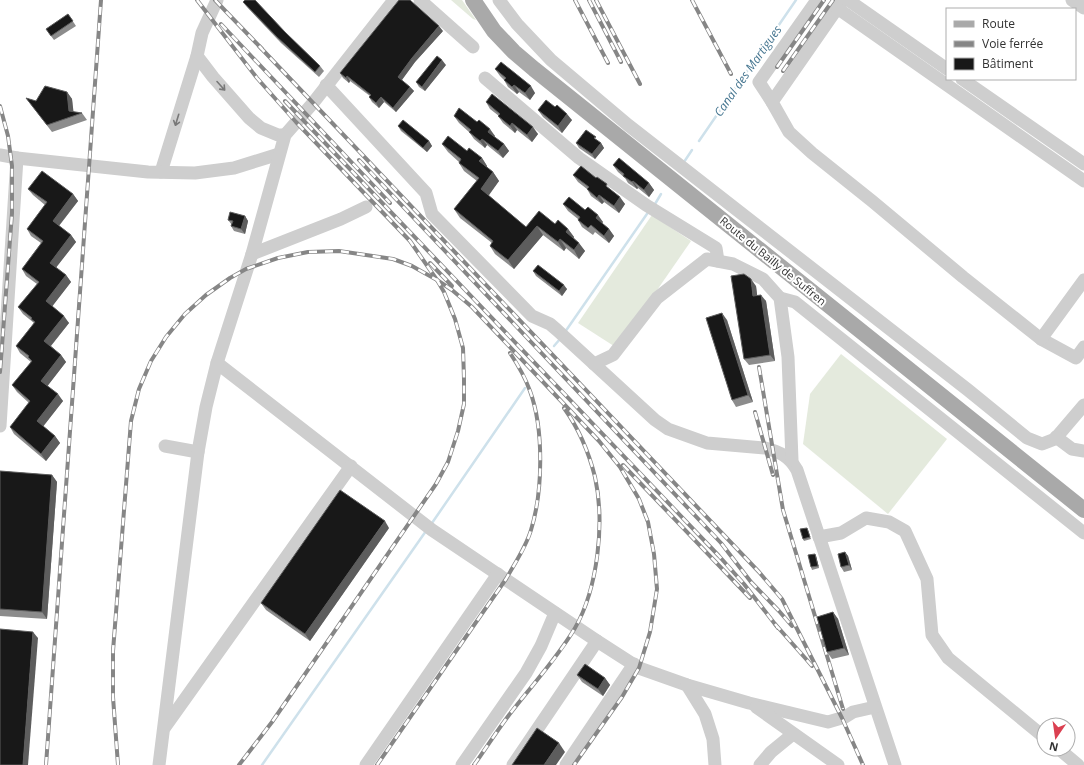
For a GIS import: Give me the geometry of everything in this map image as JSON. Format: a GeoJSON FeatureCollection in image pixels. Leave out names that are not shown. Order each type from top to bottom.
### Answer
{"type":"FeatureCollection","features":[{"type":"Feature","properties":{"kind":"main road","name":"Route du Bailly de Suffren"},"geometry":{"type":"LineString","coordinates":[[473,0],[494,31],[514,52],[534,69],[1084,510]]}},
{"type":"Feature","properties":{"kind":"street"},"geometry":{"type":"LineString","coordinates":[[161,172],[197,56],[202,33],[217,0]]}},
{"type":"Feature","properties":{"kind":"street"},"geometry":{"type":"LineString","coordinates":[[159,765],[198,452],[206,407],[217,363],[252,254],[279,154],[285,136],[313,103],[394,0]]}},
{"type":"Feature","properties":{"kind":"street"},"geometry":{"type":"LineString","coordinates":[[420,0],[473,47]]}},
{"type":"Feature","properties":{"kind":"street"},"geometry":{"type":"LineString","coordinates":[[499,0],[517,24],[551,60],[628,125],[968,390],[1027,438],[1042,444],[1054,439],[1082,410]]}},
{"type":"Feature","properties":{"kind":"street"},"geometry":{"type":"LineString","coordinates":[[817,0],[759,82],[789,132],[812,153],[1041,339],[1076,358],[1084,347]]}},
{"type":"Feature","properties":{"kind":"street"},"geometry":{"type":"LineString","coordinates":[[848,0],[946,68]]}},
{"type":"Feature","properties":{"kind":"street"},"geometry":{"type":"LineString","coordinates":[[1072,0],[1084,8]]}},
{"type":"Feature","properties":{"kind":"street"},"geometry":{"type":"LineString","coordinates":[[772,102],[840,4],[1084,181]]}},
{"type":"Feature","properties":{"kind":"street"},"geometry":{"type":"LineString","coordinates":[[197,56],[213,77],[249,118],[261,128],[278,135],[285,136]]}},
{"type":"Feature","properties":{"kind":"street"},"geometry":{"type":"LineString","coordinates":[[485,78],[579,158],[646,205],[716,248],[718,261]]}},
{"type":"Feature","properties":{"kind":"street"},"geometry":{"type":"LineString","coordinates":[[963,80],[1084,164]]}},
{"type":"Feature","properties":{"kind":"street"},"geometry":{"type":"LineString","coordinates":[[326,86],[426,193],[432,214],[532,316],[550,324],[655,420],[668,429],[707,443],[765,448],[774,450],[792,460]]}},
{"type":"Feature","properties":{"kind":"street"},"geometry":{"type":"LineString","coordinates":[[0,155],[148,172],[195,173],[234,168],[279,154]]}},
{"type":"Feature","properties":{"kind":"street"},"geometry":{"type":"LineString","coordinates":[[0,426],[17,158]]}},
{"type":"Feature","properties":{"kind":"street"},"geometry":{"type":"LineString","coordinates":[[252,254],[341,219],[366,207]]}},
{"type":"Feature","properties":{"kind":"street"},"geometry":{"type":"LineString","coordinates":[[594,364],[613,355],[657,298],[708,259],[733,264],[763,279],[780,298],[795,302],[1084,533]]}},
{"type":"Feature","properties":{"kind":"street"},"geometry":{"type":"LineString","coordinates":[[1041,339],[1084,280]]}},
{"type":"Feature","properties":{"kind":"street"},"geometry":{"type":"LineString","coordinates":[[780,298],[788,357],[792,460],[797,470],[894,765]]}},
{"type":"Feature","properties":{"kind":"street"},"geometry":{"type":"LineString","coordinates":[[217,363],[432,530],[638,668],[687,685],[749,703],[828,722],[846,717],[853,712],[875,706]]}},
{"type":"Feature","properties":{"kind":"street"},"geometry":{"type":"LineString","coordinates":[[1056,437],[1072,449],[1084,451]]}},
{"type":"Feature","properties":{"kind":"street"},"geometry":{"type":"LineString","coordinates":[[165,446],[198,452]]}},
{"type":"Feature","properties":{"kind":"street"},"geometry":{"type":"LineString","coordinates":[[164,728],[351,466]]}},
{"type":"Feature","properties":{"kind":"street"},"geometry":{"type":"LineString","coordinates":[[819,537],[841,533],[866,518],[889,522],[905,530],[928,578],[932,635],[948,658],[1036,730]]}},
{"type":"Feature","properties":{"kind":"street"},"geometry":{"type":"LineString","coordinates":[[366,765],[498,574]]}},
{"type":"Feature","properties":{"kind":"street"},"geometry":{"type":"LineString","coordinates":[[462,765],[526,673],[541,646],[555,613]]}},
{"type":"Feature","properties":{"kind":"street"},"geometry":{"type":"LineString","coordinates":[[513,765],[597,641]]}},
{"type":"Feature","properties":{"kind":"street"},"geometry":{"type":"LineString","coordinates":[[566,765],[634,664]]}},
{"type":"Feature","properties":{"kind":"street"},"geometry":{"type":"LineString","coordinates":[[687,685],[705,714],[713,739],[715,765]]}},
{"type":"Feature","properties":{"kind":"street"},"geometry":{"type":"LineString","coordinates":[[749,703],[838,765]]}},
{"type":"Feature","properties":{"kind":"street"},"geometry":{"type":"LineString","coordinates":[[760,765],[771,752],[794,734]]}},
{"type":"Feature","properties":{"kind":"street"},"geometry":{"type":"LineString","coordinates":[[1068,757],[1078,765]]}},
{"type":"Feature","properties":{"kind":"shaded area"},"geometry":{"type":"Polygon","coordinates":[[[451,0],[462,0],[476,20],[473,19],[451,0]]]}},
{"type":"Feature","properties":{"kind":"shaded area"},"geometry":{"type":"Polygon","coordinates":[[[652,215],[691,241],[617,348],[578,323],[652,215]]]}},
{"type":"Feature","properties":{"kind":"shaded area"},"geometry":{"type":"Polygon","coordinates":[[[841,354],[947,439],[888,514],[803,444],[810,394],[841,354]]]}},
{"type":"Feature","properties":{"kind":"building"},"geometry":{"type":"Polygon","coordinates":[[[245,0],[255,0],[320,66],[315,72],[277,37],[243,2],[245,0]]]}},
{"type":"Feature","properties":{"kind":"building"},"geometry":{"type":"Polygon","coordinates":[[[399,0],[410,0],[439,26],[398,77],[410,87],[393,108],[381,97],[376,103],[369,97],[371,95],[347,76],[346,78],[340,73],[399,0]]]}},
{"type":"Feature","properties":{"kind":"building"},"geometry":{"type":"Polygon","coordinates":[[[68,14],[73,21],[51,36],[46,29],[68,14]]]}},
{"type":"Feature","properties":{"kind":"building"},"geometry":{"type":"Polygon","coordinates":[[[437,56],[442,60],[422,87],[416,82],[437,56]]]}},
{"type":"Feature","properties":{"kind":"building"},"geometry":{"type":"Polygon","coordinates":[[[501,62],[531,86],[525,93],[514,85],[512,87],[504,80],[506,78],[495,69],[501,62]]]}},
{"type":"Feature","properties":{"kind":"building"},"geometry":{"type":"Polygon","coordinates":[[[45,86],[67,92],[69,111],[82,113],[47,125],[26,98],[36,101],[45,86]]]}},
{"type":"Feature","properties":{"kind":"building"},"geometry":{"type":"Polygon","coordinates":[[[492,94],[533,127],[527,135],[512,123],[510,126],[498,116],[500,114],[486,102],[492,94]]]}},
{"type":"Feature","properties":{"kind":"building"},"geometry":{"type":"Polygon","coordinates":[[[546,100],[555,107],[557,105],[567,114],[558,126],[538,110],[546,100]]]}},
{"type":"Feature","properties":{"kind":"building"},"geometry":{"type":"Polygon","coordinates":[[[459,108],[477,122],[479,120],[490,129],[488,132],[504,144],[498,151],[482,139],[480,141],[469,132],[471,130],[454,116],[459,108]]]}},
{"type":"Feature","properties":{"kind":"building"},"geometry":{"type":"Polygon","coordinates":[[[403,120],[429,141],[423,148],[398,126],[403,120]]]}},
{"type":"Feature","properties":{"kind":"building"},"geometry":{"type":"Polygon","coordinates":[[[586,130],[596,137],[594,138],[601,143],[592,154],[576,143],[586,130]]]}},
{"type":"Feature","properties":{"kind":"building"},"geometry":{"type":"Polygon","coordinates":[[[448,136],[467,151],[469,148],[482,158],[479,161],[493,172],[481,189],[526,227],[539,211],[555,224],[558,220],[568,229],[566,232],[579,243],[574,250],[560,239],[558,242],[537,226],[508,260],[490,246],[493,241],[454,209],[479,178],[459,163],[461,159],[442,144],[448,136]]]}},
{"type":"Feature","properties":{"kind":"building"},"geometry":{"type":"Polygon","coordinates":[[[619,158],[649,183],[644,190],[633,181],[632,182],[623,176],[624,174],[613,165],[619,158]]]}},
{"type":"Feature","properties":{"kind":"building"},"geometry":{"type":"Polygon","coordinates":[[[581,166],[596,178],[597,177],[607,184],[606,186],[620,197],[614,206],[599,195],[597,198],[587,189],[589,187],[573,175],[581,166]]]}},
{"type":"Feature","properties":{"kind":"building"},"geometry":{"type":"Polygon","coordinates":[[[42,171],[73,194],[53,221],[71,235],[50,263],[66,275],[46,301],[64,316],[44,341],[61,355],[41,381],[58,394],[37,421],[55,436],[41,454],[10,427],[30,401],[12,385],[32,361],[28,357],[29,356],[16,346],[35,322],[18,307],[39,282],[22,269],[43,241],[27,229],[47,202],[28,189],[42,171]]]}},
{"type":"Feature","properties":{"kind":"building"},"geometry":{"type":"Polygon","coordinates":[[[569,197],[585,210],[588,207],[598,215],[596,218],[609,229],[604,236],[591,225],[588,228],[578,220],[580,217],[563,204],[569,197]]]}},
{"type":"Feature","properties":{"kind":"building"},"geometry":{"type":"Polygon","coordinates":[[[230,212],[245,216],[241,229],[231,226],[233,221],[228,220],[230,212]]]}},
{"type":"Feature","properties":{"kind":"building"},"geometry":{"type":"Polygon","coordinates":[[[538,265],[564,285],[559,291],[533,271],[538,265]]]}},
{"type":"Feature","properties":{"kind":"building"},"geometry":{"type":"Polygon","coordinates":[[[744,274],[751,279],[753,296],[761,295],[770,355],[744,359],[731,276],[744,274]]]}},
{"type":"Feature","properties":{"kind":"building"},"geometry":{"type":"Polygon","coordinates":[[[722,313],[748,395],[732,400],[706,318],[722,313]]]}},
{"type":"Feature","properties":{"kind":"building"},"geometry":{"type":"Polygon","coordinates":[[[0,471],[52,475],[42,612],[0,609],[0,471]]]}},
{"type":"Feature","properties":{"kind":"building"},"geometry":{"type":"Polygon","coordinates":[[[340,490],[385,521],[305,634],[261,603],[340,490]]]}},
{"type":"Feature","properties":{"kind":"building"},"geometry":{"type":"Polygon","coordinates":[[[807,528],[810,537],[803,539],[800,529],[807,528]]]}},
{"type":"Feature","properties":{"kind":"building"},"geometry":{"type":"Polygon","coordinates":[[[845,552],[849,565],[841,567],[838,554],[845,552]]]}},
{"type":"Feature","properties":{"kind":"building"},"geometry":{"type":"Polygon","coordinates":[[[815,554],[818,566],[811,567],[808,555],[815,554]]]}},
{"type":"Feature","properties":{"kind":"building"},"geometry":{"type":"Polygon","coordinates":[[[833,612],[844,648],[827,652],[817,617],[833,612]]]}},
{"type":"Feature","properties":{"kind":"building"},"geometry":{"type":"Polygon","coordinates":[[[0,629],[33,632],[23,765],[0,765],[0,629]]]}},
{"type":"Feature","properties":{"kind":"building"},"geometry":{"type":"Polygon","coordinates":[[[585,664],[605,678],[598,689],[577,675],[585,664]]]}},
{"type":"Feature","properties":{"kind":"building"},"geometry":{"type":"Polygon","coordinates":[[[537,728],[559,743],[544,765],[512,765],[537,728]]]}},
{"type":"Feature","properties":{"kind":"waterway","name":"Canal des Martigues"},"geometry":{"type":"LineString","coordinates":[[699,141],[796,0]]}},
{"type":"Feature","properties":{"kind":"waterway"},"geometry":{"type":"LineString","coordinates":[[684,162],[692,150]]}},
{"type":"Feature","properties":{"kind":"waterway"},"geometry":{"type":"LineString","coordinates":[[655,204],[661,194]]}},
{"type":"Feature","properties":{"kind":"waterway"},"geometry":{"type":"LineString","coordinates":[[565,332],[649,211]]}},
{"type":"Feature","properties":{"kind":"waterway"},"geometry":{"type":"LineString","coordinates":[[554,346],[560,339]]}},
{"type":"Feature","properties":{"kind":"waterway"},"geometry":{"type":"LineString","coordinates":[[432,523],[525,388]]}},
{"type":"Feature","properties":{"kind":"waterway"},"geometry":{"type":"LineString","coordinates":[[262,765],[426,531]]}},
{"type":"Feature","properties":{"kind":"railway"},"geometry":{"type":"LineString","coordinates":[[46,765],[101,0]]}},
{"type":"Feature","properties":{"kind":"railway"},"geometry":{"type":"LineString","coordinates":[[197,0],[257,78],[296,122],[410,241],[444,292],[455,319],[463,348],[464,404],[458,431],[448,462],[436,484],[272,722],[239,765]]}},
{"type":"Feature","properties":{"kind":"railway"},"geometry":{"type":"LineString","coordinates":[[215,0],[262,49]]}},
{"type":"Feature","properties":{"kind":"railway"},"geometry":{"type":"LineString","coordinates":[[575,0],[608,63]]}},
{"type":"Feature","properties":{"kind":"railway"},"geometry":{"type":"LineString","coordinates":[[589,0],[621,62]]}},
{"type":"Feature","properties":{"kind":"railway"},"geometry":{"type":"LineString","coordinates":[[596,0],[640,84]]}},
{"type":"Feature","properties":{"kind":"railway"},"geometry":{"type":"LineString","coordinates":[[692,0],[731,74]]}},
{"type":"Feature","properties":{"kind":"railway"},"geometry":{"type":"LineString","coordinates":[[777,67],[824,0]]}},
{"type":"Feature","properties":{"kind":"railway"},"geometry":{"type":"LineString","coordinates":[[783,71],[833,0]]}},
{"type":"Feature","properties":{"kind":"railway"},"geometry":{"type":"LineString","coordinates":[[221,24],[390,203]]}},
{"type":"Feature","properties":{"kind":"railway"},"geometry":{"type":"LineString","coordinates":[[259,46],[759,572],[782,599],[842,718],[863,765]]}},
{"type":"Feature","properties":{"kind":"railway"},"geometry":{"type":"LineString","coordinates":[[285,101],[719,556],[744,584],[778,628]]}},
{"type":"Feature","properties":{"kind":"railway"},"geometry":{"type":"LineString","coordinates":[[0,106],[8,136],[12,166],[12,213],[0,372]]}},
{"type":"Feature","properties":{"kind":"railway"},"geometry":{"type":"LineString","coordinates":[[359,160],[721,543],[751,582],[792,626]]}},
{"type":"Feature","properties":{"kind":"railway"},"geometry":{"type":"LineString","coordinates":[[118,765],[113,697],[113,651],[131,421],[139,389],[151,361],[166,337],[185,314],[206,295],[230,278],[246,269],[278,258],[308,252],[339,251],[393,259],[412,266],[452,290],[472,307],[599,441],[620,467],[639,499],[648,522],[654,554],[657,589],[650,632],[639,668],[622,697],[574,765]]}},
{"type":"Feature","properties":{"kind":"railway"},"geometry":{"type":"LineString","coordinates":[[430,263],[452,286]]}},
{"type":"Feature","properties":{"kind":"railway"},"geometry":{"type":"LineString","coordinates":[[377,765],[506,579],[523,549],[531,530],[540,479],[540,441],[538,423],[535,406],[530,391],[521,371],[510,353]]}},
{"type":"Feature","properties":{"kind":"railway"},"geometry":{"type":"LineString","coordinates":[[759,367],[783,510],[843,709]]}},
{"type":"Feature","properties":{"kind":"railway"},"geometry":{"type":"LineString","coordinates":[[474,765],[509,715],[568,640],[583,612],[594,575],[599,534],[598,495],[595,477],[587,450],[564,408]]}},
{"type":"Feature","properties":{"kind":"railway"},"geometry":{"type":"LineString","coordinates":[[755,412],[773,475]]}},
{"type":"Feature","properties":{"kind":"railway"},"geometry":{"type":"LineString","coordinates":[[623,465],[750,598]]}},
{"type":"Feature","properties":{"kind":"railway"},"geometry":{"type":"LineString","coordinates":[[775,624],[812,666]]}}]}
